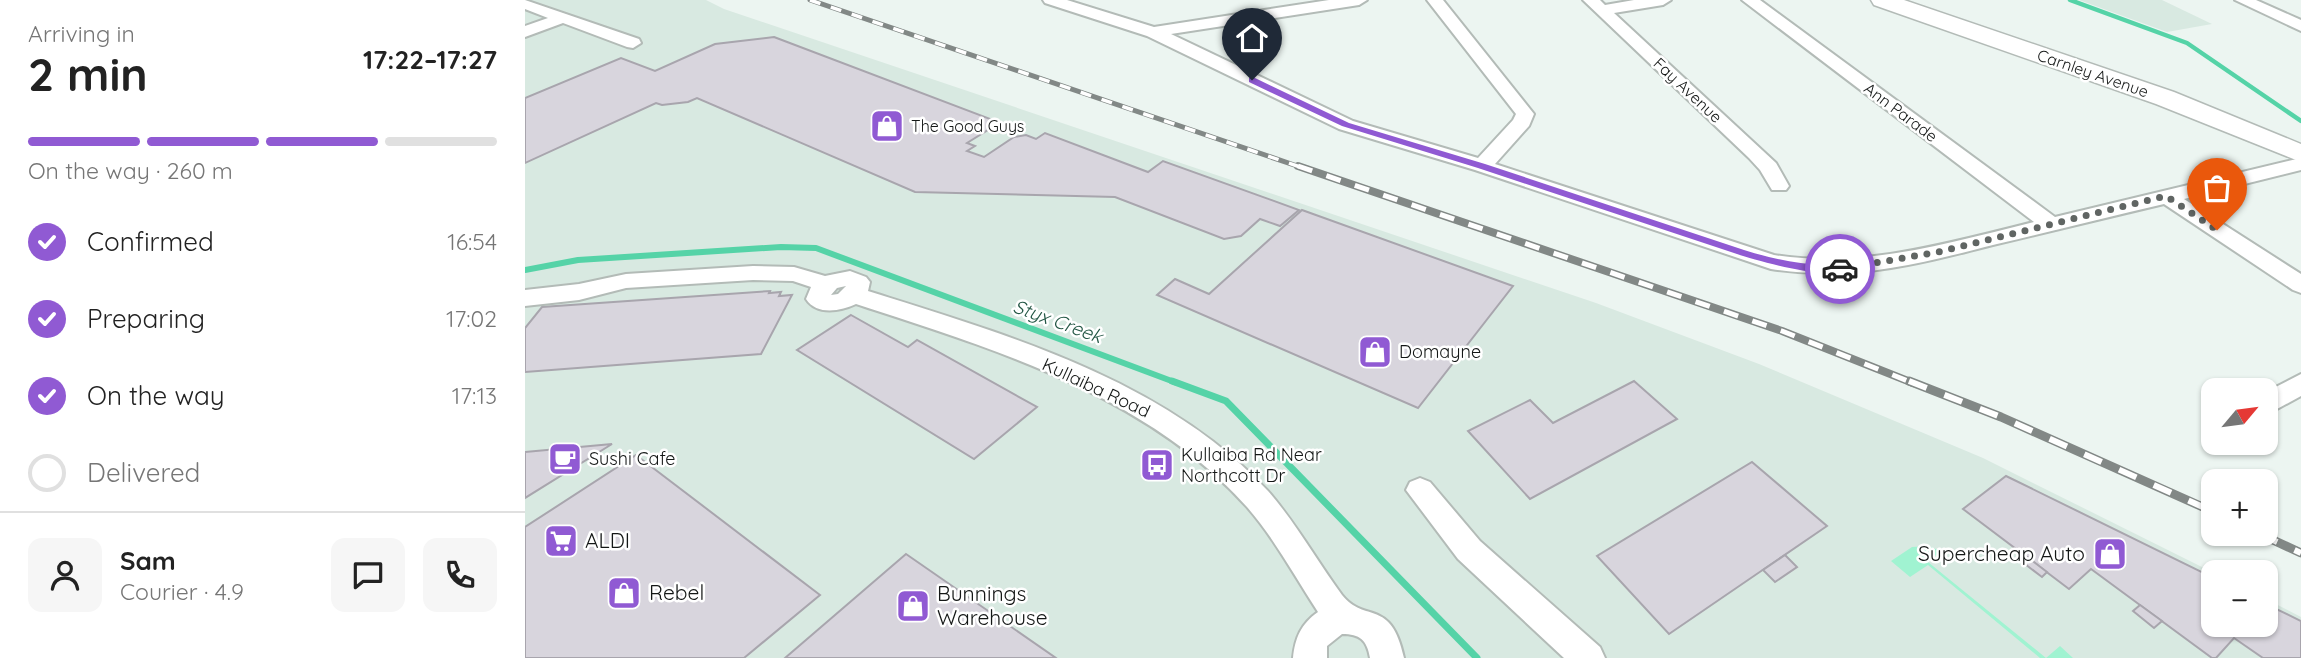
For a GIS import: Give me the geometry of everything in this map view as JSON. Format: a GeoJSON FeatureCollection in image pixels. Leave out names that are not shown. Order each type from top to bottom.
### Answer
{"type":"FeatureCollection","features":[{"type":"Feature","properties":{"kind":"main road","name":"Carnley Avenue"},"geometry":{"type":"LineString","coordinates":[[1882,0],[2165,98],[2301,154]]}},
{"type":"Feature","properties":{"kind":"main road","name":"Carnley Avenue"},"geometry":{"type":"LineString","coordinates":[[1912,0],[2202,99],[2301,139]]}},
{"type":"Feature","properties":{"kind":"street"},"geometry":{"type":"LineString","coordinates":[[1051,0],[1153,32],[1337,121],[1771,262],[1810,268],[1837,269],[1938,252],[2301,164]]}},
{"type":"Feature","properties":{"kind":"street"},"geometry":{"type":"LineString","coordinates":[[1153,32],[1314,3],[1359,0]]}},
{"type":"Feature","properties":{"kind":"street"},"geometry":{"type":"LineString","coordinates":[[1435,0],[1525,114],[1522,122],[1482,166]]}},
{"type":"Feature","properties":{"kind":"street"},"geometry":{"type":"LineString","coordinates":[[1596,5],[1664,0]]}},
{"type":"Feature","properties":{"kind":"street","name":"Ann Parade"},"geometry":{"type":"LineString","coordinates":[[1751,0],[2051,224]]}},
{"type":"Feature","properties":{"kind":"street"},"geometry":{"type":"LineString","coordinates":[[2243,0],[2301,26]]}},
{"type":"Feature","properties":{"kind":"street"},"geometry":{"type":"LineString","coordinates":[[525,4],[633,43]]}},
{"type":"Feature","properties":{"kind":"street","name":"Fay Avenue"},"geometry":{"type":"LineString","coordinates":[[1596,5],[1756,154],[1769,167],[1779,186]]}},
{"type":"Feature","properties":{"kind":"street"},"geometry":{"type":"LineString","coordinates":[[525,32],[563,18]]}},
{"type":"Feature","properties":{"kind":"street"},"geometry":{"type":"LineString","coordinates":[[2166,196],[2301,285]]}},
{"type":"Feature","properties":{"kind":"street","name":"Kullaiba Road"},"geometry":{"type":"LineString","coordinates":[[525,287],[587,279],[627,281],[776,272],[794,274],[826,284],[817,295],[821,302],[838,303],[854,295],[977,336],[1140,405],[1182,431],[1257,499],[1289,541],[1315,585],[1323,638],[1358,620],[1374,626],[1386,644],[1387,658]]}},
{"type":"Feature","properties":{"kind":"street","name":"Kullaiba Road"},"geometry":{"type":"LineString","coordinates":[[525,298],[579,292],[627,281]]}},
{"type":"Feature","properties":{"kind":"street"},"geometry":{"type":"LineString","coordinates":[[2279,397],[2301,383]]}},
{"type":"Feature","properties":{"kind":"street"},"geometry":{"type":"LineString","coordinates":[[1420,490],[1469,550],[1588,658]]}},
{"type":"Feature","properties":{"kind":"shaded area"},"geometry":{"type":"Polygon","coordinates":[[[525,0],[706,0],[724,9],[1596,303],[1759,364],[1983,458],[2201,567],[2201,637],[2278,637],[2278,605],[2301,617],[2301,658],[525,658],[525,0]]]}},
{"type":"Feature","properties":{"kind":"shaded area"},"geometry":{"type":"Polygon","coordinates":[[[2079,0],[2162,0],[2212,24],[2167,32],[2079,0]]]}},
{"type":"Feature","properties":{"kind":"green space"},"geometry":{"type":"Polygon","coordinates":[[[1928,546],[1941,551],[1928,562],[2046,658],[2040,658],[1928,565],[1910,577],[1891,561],[1912,547],[1928,546]]]}},
{"type":"Feature","properties":{"kind":"green space"},"geometry":{"type":"Polygon","coordinates":[[[2060,646],[2073,658],[2046,658],[2060,646]]]}},
{"type":"Feature","properties":{"kind":"building"},"geometry":{"type":"Polygon","coordinates":[[[774,37],[993,120],[991,128],[967,143],[975,146],[967,151],[984,157],[1014,137],[1026,135],[1036,139],[1045,133],[1148,172],[1163,161],[1299,210],[1280,226],[1260,219],[1241,236],[1224,239],[1115,197],[915,192],[697,98],[688,102],[662,105],[656,103],[525,163],[525,98],[621,58],[655,71],[715,44],[774,37]]]}},
{"type":"Feature","properties":{"kind":"building","name":"Domayne"},"geometry":{"type":"Polygon","coordinates":[[[1302,210],[1513,286],[1418,408],[1157,295],[1175,279],[1209,294],[1302,210]]]}},
{"type":"Feature","properties":{"kind":"building"},"geometry":{"type":"Polygon","coordinates":[[[770,291],[769,293],[781,292],[779,296],[792,295],[761,354],[525,372],[525,328],[542,307],[770,291]]]}},
{"type":"Feature","properties":{"kind":"building"},"geometry":{"type":"Polygon","coordinates":[[[851,315],[908,347],[917,340],[1037,407],[974,459],[797,350],[851,315]]]}},
{"type":"Feature","properties":{"kind":"building"},"geometry":{"type":"Polygon","coordinates":[[[1634,381],[1677,419],[1530,499],[1468,431],[1530,400],[1553,423],[1634,381]]]}},
{"type":"Feature","properties":{"kind":"building"},"geometry":{"type":"Polygon","coordinates":[[[612,444],[525,498],[525,452],[612,444]]]}},
{"type":"Feature","properties":{"kind":"building"},"geometry":{"type":"Polygon","coordinates":[[[636,455],[820,595],[744,658],[525,658],[525,527],[636,455]]]}},
{"type":"Feature","properties":{"kind":"building"},"geometry":{"type":"Polygon","coordinates":[[[1752,462],[1827,526],[1669,634],[1597,556],[1752,462]]]}},
{"type":"Feature","properties":{"kind":"building"},"geometry":{"type":"Polygon","coordinates":[[[2006,476],[2201,572],[2201,637],[2278,637],[2278,610],[2301,621],[2301,658],[2263,658],[2234,638],[2216,658],[2212,658],[2091,569],[2069,589],[1963,509],[2006,476]]]}},
{"type":"Feature","properties":{"kind":"building","name":"Bunnings Warehouse"},"geometry":{"type":"Polygon","coordinates":[[[906,554],[1056,658],[785,658],[906,554]]]}},
{"type":"Feature","properties":{"kind":"building"},"geometry":{"type":"Polygon","coordinates":[[[1785,555],[1797,567],[1775,582],[1763,570],[1785,555]]]}},
{"type":"Feature","properties":{"kind":"building"},"geometry":{"type":"Polygon","coordinates":[[[2026,556],[2047,572],[2042,577],[2021,561],[2026,556]]]}},
{"type":"Feature","properties":{"kind":"building"},"geometry":{"type":"Polygon","coordinates":[[[2140,605],[2162,621],[2154,628],[2133,611],[2140,605]]]}},
{"type":"Feature","properties":{"kind":"waterway"},"geometry":{"type":"LineString","coordinates":[[2070,0],[2187,43],[2301,121]]}},
{"type":"Feature","properties":{"kind":"waterway","name":"Styx Creek"},"geometry":{"type":"LineString","coordinates":[[525,270],[578,260],[781,247],[816,248],[1177,383]]}},
{"type":"Feature","properties":{"kind":"waterway","name":"Styx Creek"},"geometry":{"type":"LineString","coordinates":[[1172,381],[1226,401],[1477,658]]}},
{"type":"Feature","properties":{"kind":"railway"},"geometry":{"type":"LineString","coordinates":[[810,0],[1303,168]]}},
{"type":"Feature","properties":{"kind":"railway"},"geometry":{"type":"LineString","coordinates":[[1298,166],[1782,331],[1913,383]]}},
{"type":"Feature","properties":{"kind":"railway"},"geometry":{"type":"LineString","coordinates":[[1909,381],[2001,417],[2201,506]]}},
{"type":"Feature","properties":{"kind":"railway"},"geometry":{"type":"LineString","coordinates":[[2278,542],[2301,553]]}},
{"type":"Feature","properties":{"kind":"way so far"},"geometry":{"type":"LineString","coordinates":[[1840,269],[1938,252],[2166,196],[2217,230]]}},
{"type":"Feature","properties":{"kind":"place","name":"The Good Guys"},"geometry":{"type":"Point","coordinates":[887,126]}},
{"type":"Feature","properties":{"kind":"place","name":"Domayne"},"geometry":{"type":"Point","coordinates":[1375,352]}},
{"type":"Feature","properties":{"kind":"place","name":"Sushi Cafe"},"geometry":{"type":"Point","coordinates":[565,459]}},
{"type":"Feature","properties":{"kind":"place","name":"Kullaiba Rd Near Northcott Dr"},"geometry":{"type":"Point","coordinates":[1157,465]}},
{"type":"Feature","properties":{"kind":"place","name":"ALDI"},"geometry":{"type":"Point","coordinates":[561,541]}},
{"type":"Feature","properties":{"kind":"place","name":"Supercheap Auto"},"geometry":{"type":"Point","coordinates":[2110,554]}},
{"type":"Feature","properties":{"kind":"place","name":"Rebel"},"geometry":{"type":"Point","coordinates":[624,593]}},
{"type":"Feature","properties":{"kind":"place","name":"Bunnings Warehouse"},"geometry":{"type":"Point","coordinates":[913,606]}},
{"type":"Feature","properties":{"kind":"route"},"geometry":{"type":"LineString","coordinates":[[1252,80],[1346,125],[1482,166],[1771,262],[1840,269]]}}]}
